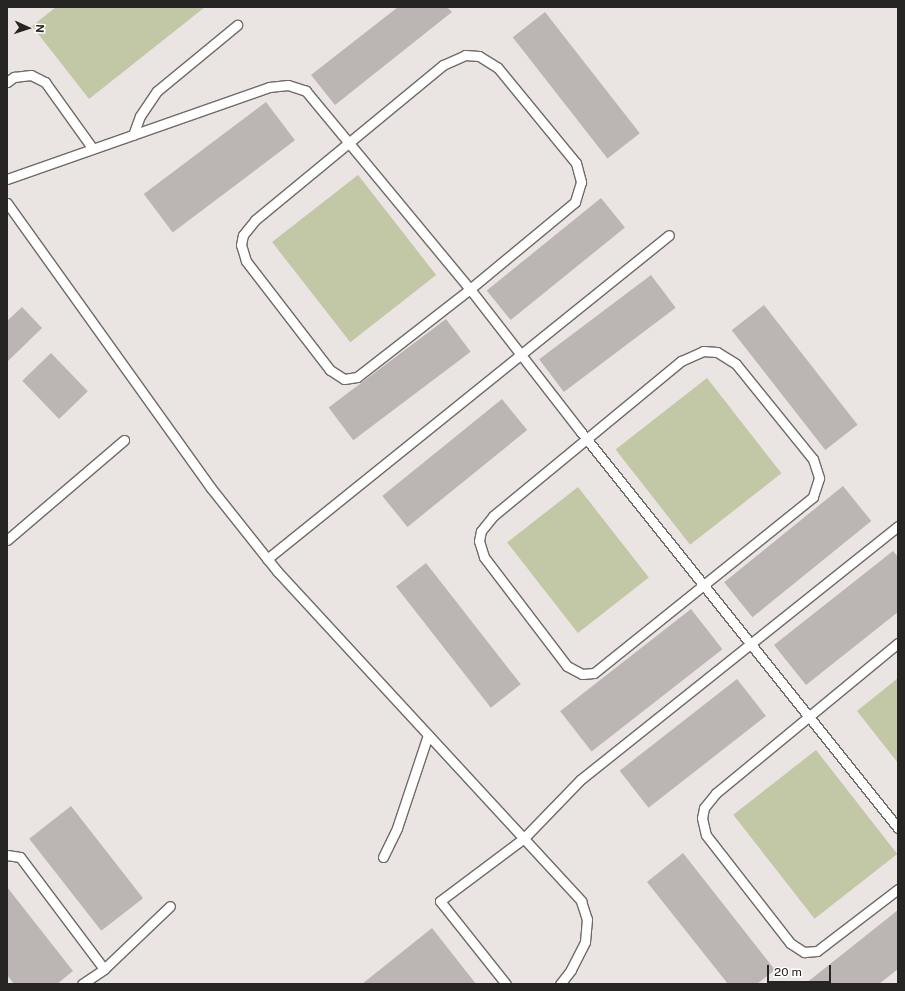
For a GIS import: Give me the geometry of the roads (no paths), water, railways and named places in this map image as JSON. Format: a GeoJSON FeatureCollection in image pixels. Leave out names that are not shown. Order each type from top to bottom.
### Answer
{"type":"FeatureCollection","features":[{"type":"Feature","properties":{"kind":"lane"},"geometry":{"type":"LineString","coordinates":[[133,135],[140,116],[157,91],[237,25]]}},
{"type":"Feature","properties":{"kind":"lane"},"geometry":{"type":"LineString","coordinates":[[465,55],[479,56],[498,68],[576,163],[582,182],[575,202],[470,289],[357,377],[344,379],[330,370],[246,261],[241,245],[243,235],[255,220],[349,144],[444,65],[465,55]]}},
{"type":"Feature","properties":{"kind":"lane"},"geometry":{"type":"LineString","coordinates":[[7,82],[14,77],[31,75],[45,82],[93,149]]}},
{"type":"Feature","properties":{"kind":"lane"},"geometry":{"type":"LineString","coordinates":[[7,179],[269,88],[288,85],[306,91],[470,289],[750,644],[898,828]]}},
{"type":"Feature","properties":{"kind":"lane"},"geometry":{"type":"LineString","coordinates":[[7,203],[211,488],[267,559],[581,901],[587,918],[585,942],[572,970],[560,984]]}},
{"type":"Feature","properties":{"kind":"lane"},"geometry":{"type":"LineString","coordinates":[[267,559],[669,235]]}},
{"type":"Feature","properties":{"kind":"lane"},"geometry":{"type":"LineString","coordinates":[[703,351],[717,352],[736,364],[804,447],[813,459],[819,478],[812,497],[705,586],[594,674],[582,674],[567,666],[484,557],[479,541],[481,531],[493,516],[588,439],[681,361],[703,351]]}},
{"type":"Feature","properties":{"kind":"lane"},"geometry":{"type":"LineString","coordinates":[[7,540],[124,440]]}},
{"type":"Feature","properties":{"kind":"lane"},"geometry":{"type":"LineString","coordinates":[[506,984],[440,901],[523,839],[580,780],[898,526]]}},
{"type":"Feature","properties":{"kind":"lane"},"geometry":{"type":"LineString","coordinates":[[898,643],[716,793],[704,808],[702,818],[706,835],[790,943],[804,952],[817,951],[898,889]]}},
{"type":"Feature","properties":{"kind":"lane"},"geometry":{"type":"LineString","coordinates":[[383,857],[397,828],[428,735]]}},
{"type":"Feature","properties":{"kind":"lane"},"geometry":{"type":"LineString","coordinates":[[7,855],[20,857],[104,970]]}},
{"type":"Feature","properties":{"kind":"lane"},"geometry":{"type":"LineString","coordinates":[[82,984],[104,970],[170,906]]}}]}
